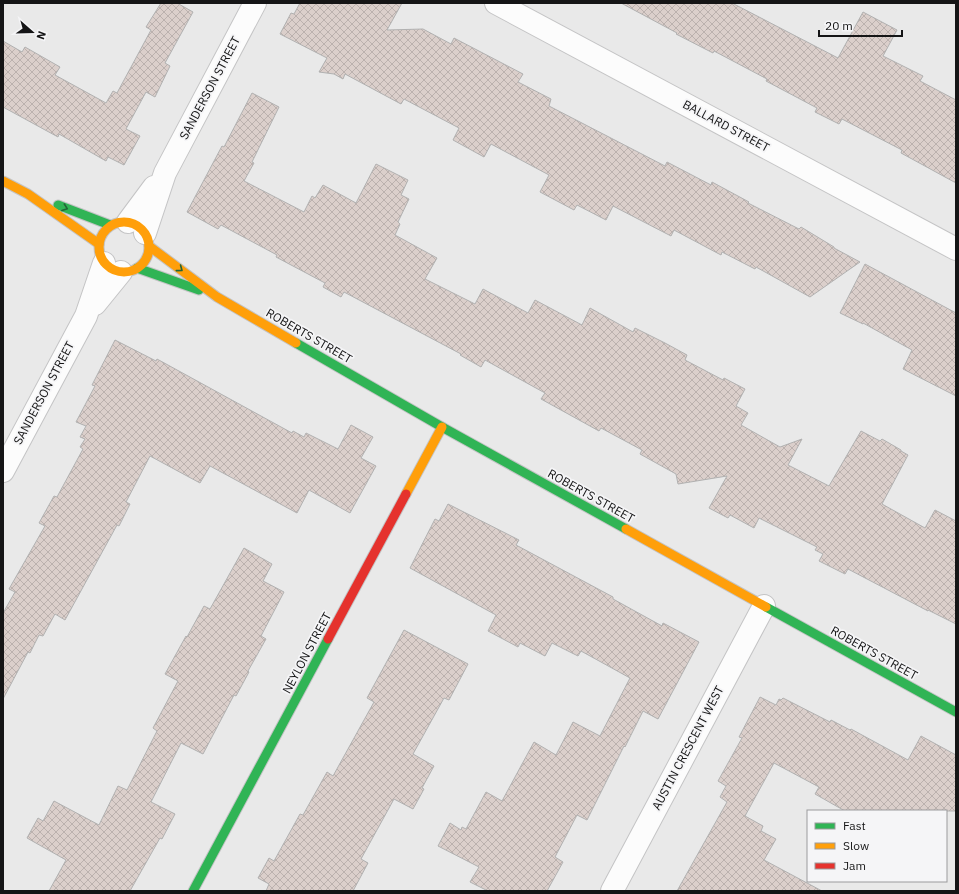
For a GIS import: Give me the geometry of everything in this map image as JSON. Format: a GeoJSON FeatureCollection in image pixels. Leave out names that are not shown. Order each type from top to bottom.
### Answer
{"type":"FeatureCollection","features":[{"type":"Feature","properties":{"kind":"street","name":"SANDERSON STREET"},"geometry":{"type":"LineString","coordinates":[[133,231],[255,3]]}},
{"type":"Feature","properties":{"kind":"street","name":"BALLARD STREET"},"geometry":{"type":"LineString","coordinates":[[496,3],[956,249]]}},
{"type":"Feature","properties":{"kind":"street","name":"ROBERTS STREET"},"geometry":{"type":"LineString","coordinates":[[3,181],[28,194],[133,231],[217,297],[442,427],[956,712]]}},
{"type":"Feature","properties":{"kind":"street","name":"ROBERTS STREET"},"geometry":{"type":"LineString","coordinates":[[28,194],[115,262],[217,297]]}},
{"type":"Feature","properties":{"kind":"street"},"geometry":{"type":"LineString","coordinates":[[104,230],[133,231],[146,258],[115,262],[101,237],[104,230]]}},
{"type":"Feature","properties":{"kind":"street","name":"SANDERSON STREET"},"geometry":{"type":"LineString","coordinates":[[3,471],[115,262]]}},
{"type":"Feature","properties":{"kind":"street","name":"NEYLON STREET"},"geometry":{"type":"LineString","coordinates":[[193,891],[442,427]]}},
{"type":"Feature","properties":{"kind":"street","name":"AUSTIN CRESCENT WEST"},"geometry":{"type":"LineString","coordinates":[[612,891],[764,606]]}},
{"type":"Feature","properties":{"kind":"building"},"geometry":{"type":"Polygon","coordinates":[[[161,3],[177,3],[193,12],[165,63],[170,66],[155,97],[146,92],[126,129],[140,136],[124,165],[108,157],[106,161],[59,134],[58,137],[3,107],[3,41],[22,52],[25,47],[60,67],[55,75],[106,103],[113,91],[117,93],[151,30],[146,27],[161,3]]]}},
{"type":"Feature","properties":{"kind":"building"},"geometry":{"type":"Polygon","coordinates":[[[300,3],[402,3],[387,30],[423,29],[451,44],[454,38],[523,74],[518,82],[551,99],[549,106],[665,166],[667,162],[711,185],[712,182],[749,202],[748,203],[799,229],[801,227],[834,248],[860,262],[810,297],[756,267],[755,269],[722,252],[721,255],[674,230],[671,236],[613,206],[606,220],[577,205],[574,210],[540,192],[549,175],[491,144],[484,157],[453,140],[459,128],[404,99],[401,104],[345,74],[343,79],[334,74],[319,72],[327,58],[280,34],[291,13],[294,14],[300,3]]]}},
{"type":"Feature","properties":{"kind":"building"},"geometry":{"type":"Polygon","coordinates":[[[621,3],[732,3],[838,58],[863,12],[897,30],[883,56],[923,76],[920,81],[956,100],[956,183],[901,153],[902,150],[842,119],[839,124],[815,112],[817,108],[766,81],[767,79],[714,51],[713,53],[676,34],[677,33],[621,3]]]}},
{"type":"Feature","properties":{"kind":"building"},"geometry":{"type":"Polygon","coordinates":[[[252,93],[279,107],[252,162],[254,163],[244,181],[304,212],[312,196],[315,198],[323,185],[356,203],[376,164],[408,180],[401,195],[409,199],[398,222],[400,224],[395,235],[437,258],[425,279],[475,304],[483,289],[528,313],[535,300],[582,325],[590,308],[633,332],[635,328],[665,343],[687,355],[685,360],[723,380],[724,378],[745,389],[736,406],[748,413],[741,425],[780,447],[802,439],[788,465],[829,486],[861,431],[880,441],[882,439],[908,455],[882,504],[925,528],[935,510],[956,521],[956,624],[848,569],[845,574],[819,561],[823,554],[815,550],[817,547],[759,518],[754,528],[730,515],[728,518],[709,508],[727,476],[678,484],[676,474],[640,454],[642,450],[601,428],[599,431],[541,399],[545,393],[485,360],[481,367],[460,355],[461,354],[344,292],[341,297],[323,287],[325,283],[276,257],[277,255],[221,225],[218,229],[187,212],[222,146],[224,147],[252,93]]]}},
{"type":"Feature","properties":{"kind":"building"},"geometry":{"type":"Polygon","coordinates":[[[865,264],[956,313],[956,396],[903,369],[912,350],[863,323],[840,313],[865,264]]]}},
{"type":"Feature","properties":{"kind":"building"},"geometry":{"type":"Polygon","coordinates":[[[115,340],[156,361],[157,359],[292,433],[293,431],[304,437],[306,433],[338,449],[351,425],[373,437],[361,458],[376,466],[350,513],[309,490],[297,513],[210,466],[200,483],[150,456],[126,502],[130,504],[119,526],[117,525],[65,620],[55,614],[43,636],[39,635],[30,653],[28,652],[3,699],[3,613],[15,592],[9,589],[45,526],[39,523],[54,496],[57,497],[83,449],[80,447],[85,439],[80,437],[86,426],[76,422],[95,386],[92,385],[115,340]]]}},
{"type":"Feature","properties":{"kind":"building"},"geometry":{"type":"Polygon","coordinates":[[[448,504],[519,540],[516,545],[613,597],[613,599],[662,626],[663,623],[699,642],[658,719],[643,711],[587,820],[577,815],[555,857],[563,862],[547,891],[488,891],[470,882],[479,867],[438,846],[450,823],[461,830],[462,827],[466,829],[486,792],[502,801],[534,742],[556,755],[573,722],[600,736],[630,678],[581,651],[578,656],[552,643],[545,656],[520,643],[518,647],[488,631],[496,615],[410,568],[435,519],[439,521],[448,504]]]}},
{"type":"Feature","properties":{"kind":"building"},"geometry":{"type":"Polygon","coordinates":[[[244,548],[272,564],[263,581],[284,592],[261,636],[266,639],[203,754],[181,743],[151,802],[175,814],[162,839],[160,838],[130,891],[49,891],[66,860],[27,838],[38,818],[43,821],[54,801],[99,825],[118,786],[127,790],[157,731],[153,728],[178,681],[165,674],[204,606],[210,609],[244,548]]]}},
{"type":"Feature","properties":{"kind":"building"},"geometry":{"type":"Polygon","coordinates":[[[404,630],[468,664],[449,700],[444,698],[413,754],[434,766],[422,788],[424,789],[413,809],[394,799],[361,859],[368,863],[353,891],[266,891],[269,884],[258,878],[269,858],[274,861],[300,814],[303,815],[327,772],[333,776],[374,702],[367,698],[404,630]]]}},
{"type":"Feature","properties":{"kind":"building"},"geometry":{"type":"Polygon","coordinates":[[[760,697],[776,705],[779,699],[781,700],[783,698],[830,722],[831,720],[850,730],[851,729],[908,760],[921,736],[956,755],[956,811],[843,810],[815,794],[819,787],[774,763],[745,816],[763,826],[761,831],[776,839],[764,860],[822,891],[677,891],[727,802],[720,797],[726,786],[718,781],[742,738],[739,737],[760,697]]]}},
{"type":"Feature","properties":{"kind":"traffic: fast"},"geometry":{"type":"LineString","coordinates":[[58,205],[110,225]]}},
{"type":"Feature","properties":{"kind":"traffic: fast"},"geometry":{"type":"LineString","coordinates":[[137,268],[199,290]]}},
{"type":"Feature","properties":{"kind":"traffic: fast"},"geometry":{"type":"LineString","coordinates":[[296,343],[442,427],[626,529]]}},
{"type":"Feature","properties":{"kind":"traffic: fast"},"geometry":{"type":"LineString","coordinates":[[766,607],[956,712]]}},
{"type":"Feature","properties":{"kind":"traffic: fast"},"geometry":{"type":"LineString","coordinates":[[193,891],[328,639]]}},
{"type":"Feature","properties":{"kind":"traffic: slow"},"geometry":{"type":"LineString","coordinates":[[3,181],[28,194],[99,244]]}},
{"type":"Feature","properties":{"kind":"traffic: slow"},"geometry":{"type":"LineString","coordinates":[[119,222],[129,222],[142,229],[149,242],[149,247],[149,252],[142,265],[129,272],[119,272],[110,268],[103,261],[99,252],[99,242],[103,233],[110,226],[119,222]]}},
{"type":"Feature","properties":{"kind":"traffic: slow"},"geometry":{"type":"LineString","coordinates":[[149,246],[217,297],[296,343]]}},
{"type":"Feature","properties":{"kind":"traffic: slow"},"geometry":{"type":"LineString","coordinates":[[406,494],[442,427]]}},
{"type":"Feature","properties":{"kind":"traffic: slow"},"geometry":{"type":"LineString","coordinates":[[626,529],[766,607]]}},
{"type":"Feature","properties":{"kind":"traffic: jam"},"geometry":{"type":"LineString","coordinates":[[328,639],[406,494]]}}]}
